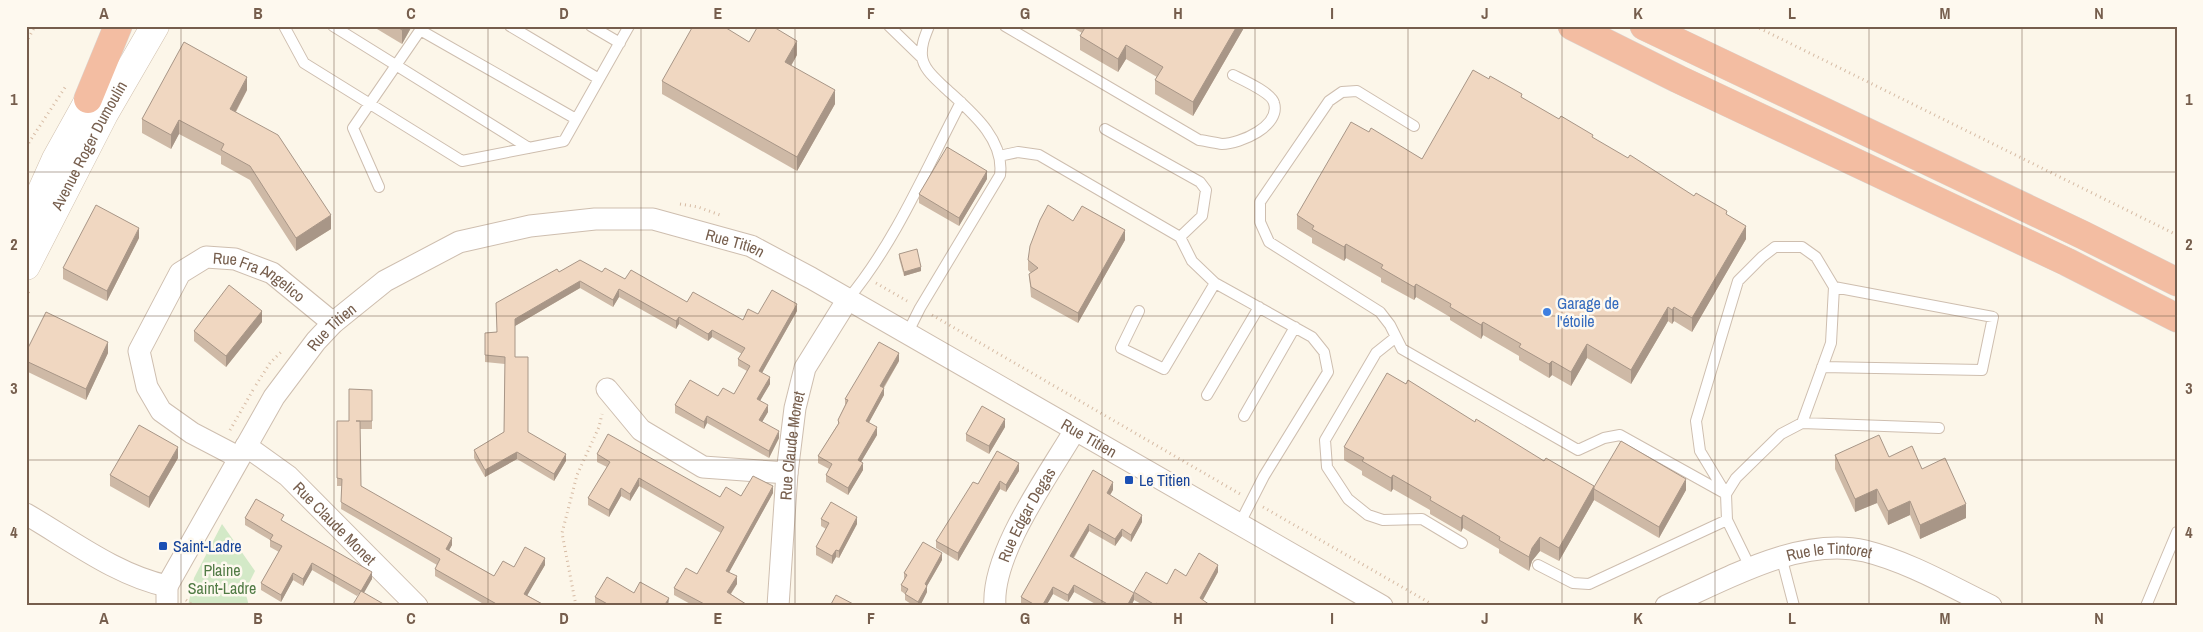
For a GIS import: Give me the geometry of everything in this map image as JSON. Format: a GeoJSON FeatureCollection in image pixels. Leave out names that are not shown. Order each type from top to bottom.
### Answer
{"type":"FeatureCollection","features":[{"type":"Feature","properties":{"kind":"highway"},"geometry":{"type":"LineString","coordinates":[[79,90],[118,26]]}},
{"type":"Feature","properties":{"kind":"highway"},"geometry":{"type":"LineString","coordinates":[[1572,26],[1687,83],[2068,262],[2177,318]]}},
{"type":"Feature","properties":{"kind":"highway"},"geometry":{"type":"LineString","coordinates":[[1644,26],[2065,226],[2177,282]]}},
{"type":"Feature","properties":{"kind":"highway"},"geometry":{"type":"LineString","coordinates":[[1672,26],[1724,65]]}},
{"type":"Feature","properties":{"kind":"main road","name":"Avenue Roger Dumoulin"},"geometry":{"type":"LineString","coordinates":[[26,226],[56,158],[79,90],[130,26]]}},
{"type":"Feature","properties":{"kind":"main road","name":"Avenue Roger Dumoulin"},"geometry":{"type":"LineString","coordinates":[[26,266],[104,114],[155,26]]}},
{"type":"Feature","properties":{"kind":"street","name":"Rue Titien"},"geometry":{"type":"LineString","coordinates":[[167,596],[242,452],[274,397],[316,341],[333,323],[385,281],[459,242],[530,226],[595,219],[653,219],[751,246],[848,299],[1382,606]]}},
{"type":"Feature","properties":{"kind":"street","name":"Rue Fra Angelico"},"geometry":{"type":"LineString","coordinates":[[242,452],[192,434],[161,411],[147,386],[139,351],[180,273],[206,257],[235,259],[272,272],[333,323]]}},
{"type":"Feature","properties":{"kind":"street","name":"Rue Claude Monet"},"geometry":{"type":"LineString","coordinates":[[778,606],[787,474],[795,408],[805,368],[848,299]]}},
{"type":"Feature","properties":{"kind":"street"},"geometry":{"type":"LineString","coordinates":[[607,389],[641,430],[703,467],[787,474]]}},
{"type":"Feature","properties":{"kind":"street","name":"Rue Edgar Degas"},"geometry":{"type":"LineString","coordinates":[[995,606],[998,576],[1009,542],[1075,430]]}},
{"type":"Feature","properties":{"kind":"street","name":"Rue Claude Monet"},"geometry":{"type":"LineString","coordinates":[[242,452],[288,476],[418,606]]}},
{"type":"Feature","properties":{"kind":"street"},"geometry":{"type":"LineString","coordinates":[[26,514],[112,565],[148,582],[167,596]]}},
{"type":"Feature","properties":{"kind":"street","name":"Rue le Tintoret"},"geometry":{"type":"LineString","coordinates":[[1677,604],[1781,556],[1826,547],[1864,551],[1898,562],[1991,606]]}},
{"type":"Feature","properties":{"kind":"lane"},"geometry":{"type":"LineString","coordinates":[[284,26],[304,63],[462,161],[564,141],[629,26]]}},
{"type":"Feature","properties":{"kind":"lane"},"geometry":{"type":"LineString","coordinates":[[333,26],[397,64],[529,148]]}},
{"type":"Feature","properties":{"kind":"lane"},"geometry":{"type":"LineString","coordinates":[[510,26],[599,79]]}},
{"type":"Feature","properties":{"kind":"lane"},"geometry":{"type":"LineString","coordinates":[[591,26],[620,43]]}},
{"type":"Feature","properties":{"kind":"lane"},"geometry":{"type":"LineString","coordinates":[[889,26],[922,58],[930,74],[961,102],[992,137],[1002,164],[1000,175],[920,308],[907,334]]}},
{"type":"Feature","properties":{"kind":"lane"},"geometry":{"type":"LineString","coordinates":[[922,58],[923,41],[929,26]]}},
{"type":"Feature","properties":{"kind":"lane"},"geometry":{"type":"LineString","coordinates":[[1005,26],[1199,140],[1223,144],[1246,138],[1263,129],[1274,116],[1274,103],[1269,96],[1233,75]]}},
{"type":"Feature","properties":{"kind":"lane"},"geometry":{"type":"LineString","coordinates":[[378,188],[353,128],[422,28],[576,119]]}},
{"type":"Feature","properties":{"kind":"lane"},"geometry":{"type":"LineString","coordinates":[[1414,126],[1357,91],[1342,92],[1328,101],[1260,202],[1260,222],[1269,242],[1380,312],[1390,325],[1402,349],[1578,450],[1604,438],[1620,434],[1726,494]]}},
{"type":"Feature","properties":{"kind":"lane"},"geometry":{"type":"LineString","coordinates":[[848,299],[866,277],[887,244],[961,102]]}},
{"type":"Feature","properties":{"kind":"lane"},"geometry":{"type":"LineString","coordinates":[[1105,129],[1200,182],[1206,190],[1202,216],[1180,237]]}},
{"type":"Feature","properties":{"kind":"lane"},"geometry":{"type":"LineString","coordinates":[[999,156],[1018,152],[1039,155],[1180,237],[1192,261],[1215,283],[1312,337],[1324,352],[1328,372],[1264,476],[1240,523]]}},
{"type":"Feature","properties":{"kind":"lane"},"geometry":{"type":"LineString","coordinates":[[1751,569],[1727,520],[1726,494],[1700,451],[1696,421],[1738,281],[1775,247],[1802,247],[1816,256],[1834,287],[1831,343],[1802,422]]}},
{"type":"Feature","properties":{"kind":"lane"},"geometry":{"type":"LineString","coordinates":[[1139,311],[1121,348],[1164,369],[1215,283]]}},
{"type":"Feature","properties":{"kind":"lane"},"geometry":{"type":"LineString","coordinates":[[1822,367],[1982,370],[1993,317],[1834,287]]}},
{"type":"Feature","properties":{"kind":"lane"},"geometry":{"type":"LineString","coordinates":[[1207,395],[1259,307]]}},
{"type":"Feature","properties":{"kind":"lane"},"geometry":{"type":"LineString","coordinates":[[1244,416],[1296,328]]}},
{"type":"Feature","properties":{"kind":"lane"},"geometry":{"type":"LineString","coordinates":[[1396,337],[1376,353],[1325,440],[1327,467],[1348,499],[1368,515],[1383,520],[1422,519],[1462,542]]}},
{"type":"Feature","properties":{"kind":"lane"},"geometry":{"type":"LineString","coordinates":[[1726,494],[1736,478],[1781,434],[1802,422],[1939,428]]}},
{"type":"Feature","properties":{"kind":"lane"},"geometry":{"type":"LineString","coordinates":[[1538,564],[1573,583],[1590,584],[1727,520]]}},
{"type":"Feature","properties":{"kind":"lane"},"geometry":{"type":"LineString","coordinates":[[2146,606],[2177,532]]}},
{"type":"Feature","properties":{"kind":"lane"},"geometry":{"type":"LineString","coordinates":[[1781,556],[1794,606]]}},
{"type":"Feature","properties":{"kind":"path"},"geometry":{"type":"LineString","coordinates":[[26,43],[35,26]]}},
{"type":"Feature","properties":{"kind":"path"},"geometry":{"type":"LineString","coordinates":[[1755,26],[2177,235]]}},
{"type":"Feature","properties":{"kind":"path"},"geometry":{"type":"LineString","coordinates":[[26,147],[79,90]]}},
{"type":"Feature","properties":{"kind":"path"},"geometry":{"type":"LineString","coordinates":[[576,606],[562,533],[577,475],[599,427],[607,389]]}},
{"type":"Feature","properties":{"kind":"green space","name":"Plaine Saint-Ladre"},"geometry":{"type":"Polygon","coordinates":[[[222,524],[255,571],[245,591],[249,606],[188,606],[194,578],[222,524]]]}},
{"type":"Feature","properties":{"kind":"building"},"geometry":{"type":"Polygon","coordinates":[[[396,26],[404,26],[402,30],[396,26]]]}},
{"type":"Feature","properties":{"kind":"building"},"geometry":{"type":"Polygon","coordinates":[[[693,26],[723,26],[749,42],[758,26],[772,26],[797,41],[785,62],[835,90],[797,157],[662,81],[693,26]]]}},
{"type":"Feature","properties":{"kind":"building"},"geometry":{"type":"Polygon","coordinates":[[[1086,26],[1237,26],[1193,102],[1155,80],[1163,67],[1126,45],[1118,59],[1080,36],[1086,26]]]}},
{"type":"Feature","properties":{"kind":"building"},"geometry":{"type":"Polygon","coordinates":[[[184,42],[247,77],[230,109],[278,135],[331,215],[296,238],[250,166],[221,150],[224,144],[179,120],[171,135],[142,119],[184,42]]]}},
{"type":"Feature","properties":{"kind":"building"},"geometry":{"type":"Polygon","coordinates":[[[1473,70],[1489,79],[1490,76],[1522,94],[1521,97],[1559,119],[1561,116],[1628,158],[1630,155],[1694,196],[1696,193],[1727,211],[1726,214],[1746,226],[1692,318],[1674,307],[1672,310],[1668,307],[1631,370],[1587,344],[1571,372],[1552,361],[1549,364],[1519,347],[1521,344],[1483,322],[1481,325],[1450,307],[1451,304],[1416,284],[1414,287],[1381,268],[1383,265],[1346,244],[1344,247],[1312,229],[1314,226],[1297,215],[1351,122],[1369,132],[1371,128],[1422,159],[1473,70]]]}},
{"type":"Feature","properties":{"kind":"building"},"geometry":{"type":"Polygon","coordinates":[[[947,147],[987,171],[959,218],[919,194],[947,147]]]}},
{"type":"Feature","properties":{"kind":"building"},"geometry":{"type":"Polygon","coordinates":[[[96,205],[139,228],[107,291],[63,268],[96,205]]]}},
{"type":"Feature","properties":{"kind":"building"},"geometry":{"type":"Polygon","coordinates":[[[1048,205],[1073,221],[1082,206],[1125,230],[1078,313],[1031,287],[1029,274],[1038,268],[1028,260],[1030,246],[1048,205]]]}},
{"type":"Feature","properties":{"kind":"building"},"geometry":{"type":"Polygon","coordinates":[[[917,249],[921,267],[904,272],[899,254],[917,249]]]}},
{"type":"Feature","properties":{"kind":"building"},"geometry":{"type":"Polygon","coordinates":[[[580,260],[602,272],[605,268],[625,279],[631,270],[687,302],[693,292],[743,320],[748,309],[758,314],[772,290],[797,304],[759,371],[770,377],[757,399],[768,405],[759,420],[779,431],[769,451],[707,416],[704,422],[675,405],[690,380],[718,396],[723,388],[734,394],[750,366],[738,359],[745,348],[712,330],[708,334],[679,317],[676,321],[619,289],[613,300],[580,281],[515,319],[515,357],[528,357],[528,432],[566,454],[554,474],[517,452],[485,470],[474,450],[504,432],[505,357],[485,355],[485,333],[497,332],[496,303],[557,269],[559,272],[580,260]]]}},
{"type":"Feature","properties":{"kind":"building"},"geometry":{"type":"Polygon","coordinates":[[[229,285],[262,311],[226,356],[194,331],[229,285]]]}},
{"type":"Feature","properties":{"kind":"building"},"geometry":{"type":"Polygon","coordinates":[[[46,312],[108,342],[86,389],[26,361],[26,352],[46,312]]]}},
{"type":"Feature","properties":{"kind":"building"},"geometry":{"type":"Polygon","coordinates":[[[879,342],[899,353],[880,386],[884,388],[866,421],[877,427],[858,460],[863,463],[848,488],[826,475],[832,464],[818,456],[839,423],[838,420],[848,400],[845,399],[879,342]]]}},
{"type":"Feature","properties":{"kind":"building"},"geometry":{"type":"Polygon","coordinates":[[[1387,373],[1406,384],[1408,380],[1475,422],[1476,419],[1544,461],[1546,458],[1594,486],[1559,548],[1540,537],[1532,548],[1529,557],[1499,540],[1500,537],[1463,515],[1461,518],[1430,500],[1431,497],[1393,475],[1391,478],[1362,461],[1364,458],[1344,447],[1387,373]]]}},
{"type":"Feature","properties":{"kind":"building"},"geometry":{"type":"Polygon","coordinates":[[[349,389],[372,390],[372,421],[360,421],[361,486],[452,538],[446,549],[494,576],[503,561],[514,567],[525,547],[545,558],[524,594],[546,606],[500,606],[435,569],[440,559],[341,502],[342,479],[337,478],[337,421],[349,421],[349,389]]]}},
{"type":"Feature","properties":{"kind":"building"},"geometry":{"type":"Polygon","coordinates":[[[982,406],[1005,419],[989,446],[966,434],[982,406]]]}},
{"type":"Feature","properties":{"kind":"building"},"geometry":{"type":"Polygon","coordinates":[[[139,425],[178,447],[149,497],[110,475],[139,425]]]}},
{"type":"Feature","properties":{"kind":"building"},"geometry":{"type":"Polygon","coordinates":[[[608,434],[720,497],[726,487],[741,496],[753,476],[773,486],[726,571],[737,576],[727,592],[749,606],[708,606],[674,588],[686,568],[697,574],[724,527],[639,478],[630,494],[621,488],[609,510],[588,498],[610,462],[597,454],[608,434]]]}},
{"type":"Feature","properties":{"kind":"building"},"geometry":{"type":"Polygon","coordinates":[[[1879,435],[1889,457],[1912,446],[1922,469],[1945,458],[1966,504],[1920,525],[1910,501],[1888,511],[1877,489],[1855,499],[1835,455],[1879,435]]]}},
{"type":"Feature","properties":{"kind":"building"},"geometry":{"type":"Polygon","coordinates":[[[1621,441],[1686,479],[1659,527],[1594,489],[1621,441]]]}},
{"type":"Feature","properties":{"kind":"building"},"geometry":{"type":"Polygon","coordinates":[[[997,451],[1019,463],[1006,485],[1000,481],[958,553],[936,541],[973,482],[978,484],[997,451]]]}},
{"type":"Feature","properties":{"kind":"building"},"geometry":{"type":"Polygon","coordinates":[[[1093,470],[1113,482],[1107,493],[1142,515],[1131,535],[1122,529],[1115,539],[1089,524],[1070,556],[1134,593],[1127,606],[1111,606],[1074,585],[1068,595],[1053,587],[1042,606],[1037,606],[1021,597],[1093,470]]]}},
{"type":"Feature","properties":{"kind":"building"},"geometry":{"type":"Polygon","coordinates":[[[256,499],[284,515],[281,520],[372,572],[361,591],[312,563],[303,579],[293,573],[281,595],[261,583],[282,546],[270,540],[273,535],[245,518],[256,499]]]}},
{"type":"Feature","properties":{"kind":"building"},"geometry":{"type":"Polygon","coordinates":[[[831,502],[857,517],[839,551],[836,550],[832,556],[816,547],[829,523],[821,519],[831,502]]]}},
{"type":"Feature","properties":{"kind":"building"},"geometry":{"type":"Polygon","coordinates":[[[923,542],[942,553],[925,584],[927,586],[918,602],[905,594],[908,589],[901,585],[907,575],[904,573],[923,542]]]}},
{"type":"Feature","properties":{"kind":"building"},"geometry":{"type":"Polygon","coordinates":[[[1199,553],[1218,565],[1200,598],[1210,606],[1160,606],[1134,592],[1146,572],[1167,584],[1175,569],[1186,576],[1199,553]]]}},
{"type":"Feature","properties":{"kind":"building"},"geometry":{"type":"Polygon","coordinates":[[[607,577],[634,593],[640,582],[669,598],[664,606],[611,606],[595,597],[607,577]]]}},
{"type":"Feature","properties":{"kind":"building"},"geometry":{"type":"Polygon","coordinates":[[[361,591],[387,606],[352,606],[361,591]]]}},
{"type":"Feature","properties":{"kind":"building"},"geometry":{"type":"Polygon","coordinates":[[[836,595],[857,606],[830,606],[836,595]]]}},
{"type":"Feature","properties":{"kind":"place","name":"Garage de l'étoile"},"geometry":{"type":"Point","coordinates":[1547,312]}},
{"type":"Feature","properties":{"kind":"place","name":"Le Titien"},"geometry":{"type":"Point","coordinates":[1129,480]}},
{"type":"Feature","properties":{"kind":"place","name":"Saint-Ladre"},"geometry":{"type":"Point","coordinates":[163,546]}}]}
